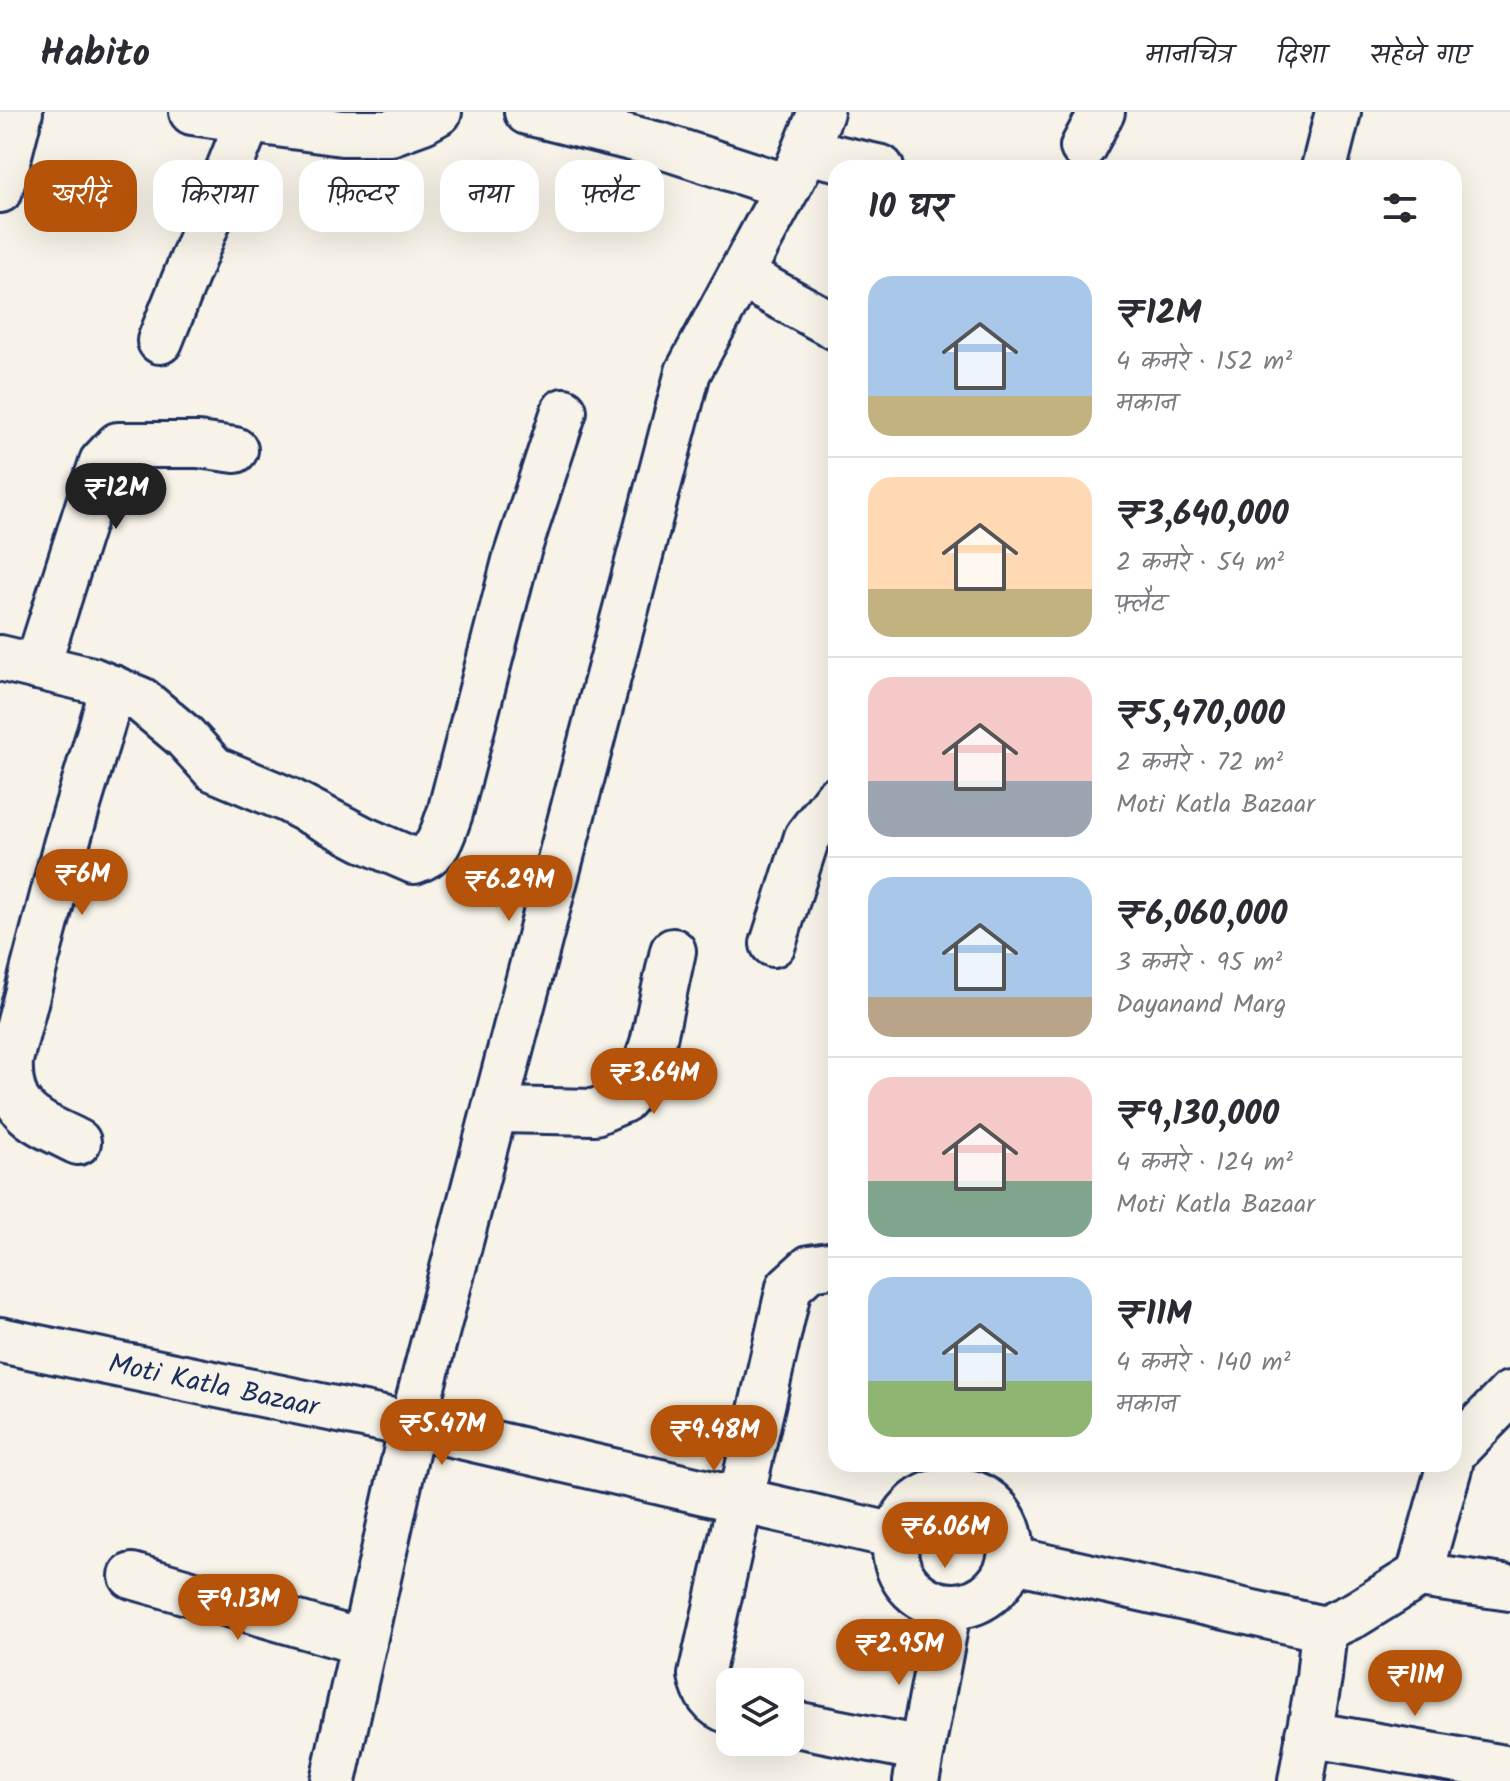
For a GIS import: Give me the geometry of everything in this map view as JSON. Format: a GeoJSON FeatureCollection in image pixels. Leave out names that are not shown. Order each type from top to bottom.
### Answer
{"type":"FeatureCollection","features":[{"type":"Feature","properties":{"kind":"street"},"geometry":{"type":"LineString","coordinates":[[0,190],[20,112]]}},
{"type":"Feature","properties":{"kind":"street"},"geometry":{"type":"LineString","coordinates":[[192,112],[342,133],[390,133],[439,112]]}},
{"type":"Feature","properties":{"kind":"street"},"geometry":{"type":"LineString","coordinates":[[527,112],[659,145],[804,150],[847,160]]}},
{"type":"Feature","properties":{"kind":"street"},"geometry":{"type":"LineString","coordinates":[[1326,160],[1338,112]]}},
{"type":"Feature","properties":{"kind":"street"},"geometry":{"type":"LineString","coordinates":[[160,341],[248,121]]}},
{"type":"Feature","properties":{"kind":"street"},"geometry":{"type":"LineString","coordinates":[[333,1781],[412,1425],[688,372],[804,150]]}},
{"type":"Feature","properties":{"kind":"street"},"geometry":{"type":"LineString","coordinates":[[741,275],[828,323]]}},
{"type":"Feature","properties":{"kind":"street"},"geometry":{"type":"LineString","coordinates":[[235,450],[198,445],[118,445],[102,462],[18,663],[92,680],[141,700],[185,737],[214,769],[288,800],[363,839],[414,861],[428,857],[439,844],[450,813],[516,557],[564,411]]}},
{"type":"Feature","properties":{"kind":"street"},"geometry":{"type":"LineString","coordinates":[[78,1142],[29,1117],[13,1098],[9,1079],[10,1060],[66,845],[113,688]]}},
{"type":"Feature","properties":{"kind":"street"},"geometry":{"type":"LineString","coordinates":[[773,944],[807,837],[828,809]]}},
{"type":"Feature","properties":{"kind":"street"},"geometry":{"type":"LineString","coordinates":[[495,1110],[595,1112],[623,1100],[642,1077],[653,1043],[673,951]]}},
{"type":"Feature","properties":{"kind":"street"},"geometry":{"type":"LineString","coordinates":[[716,1704],[704,1689],[701,1675],[789,1287],[810,1268],[828,1265]]}},
{"type":"Feature","properties":{"kind":"street","name":"Moti Katla Bazaar"},"geometry":{"type":"LineString","coordinates":[[0,1340],[412,1425],[896,1536]]}},
{"type":"Feature","properties":{"kind":"street"},"geometry":{"type":"LineString","coordinates":[[1462,1444],[1510,1394]]}},
{"type":"Feature","properties":{"kind":"street"},"geometry":{"type":"LineString","coordinates":[[1419,1575],[1448,1472]]}},
{"type":"Feature","properties":{"kind":"street"},"geometry":{"type":"LineString","coordinates":[[977,1479],[987,1501],[999,1512],[1007,1527],[1011,1543],[1010,1559],[1004,1575],[988,1593],[966,1604],[949,1606],[919,1595],[907,1583],[897,1561],[896,1536],[901,1520],[924,1497],[940,1491],[956,1490],[977,1479]]}},
{"type":"Feature","properties":{"kind":"street"},"geometry":{"type":"LineString","coordinates":[[1010,1559],[1324,1629],[1356,1614],[1419,1575],[1510,1588]]}},
{"type":"Feature","properties":{"kind":"street"},"geometry":{"type":"LineString","coordinates":[[132,1576],[364,1643]]}},
{"type":"Feature","properties":{"kind":"street"},"geometry":{"type":"LineString","coordinates":[[804,1728],[919,1765],[949,1606]]}},
{"type":"Feature","properties":{"kind":"street"},"geometry":{"type":"LineString","coordinates":[[1301,1781],[1324,1629]]}},
{"type":"Feature","properties":{"kind":"street"},"geometry":{"type":"LineString","coordinates":[[1308,1734],[1510,1769]]}}]}
